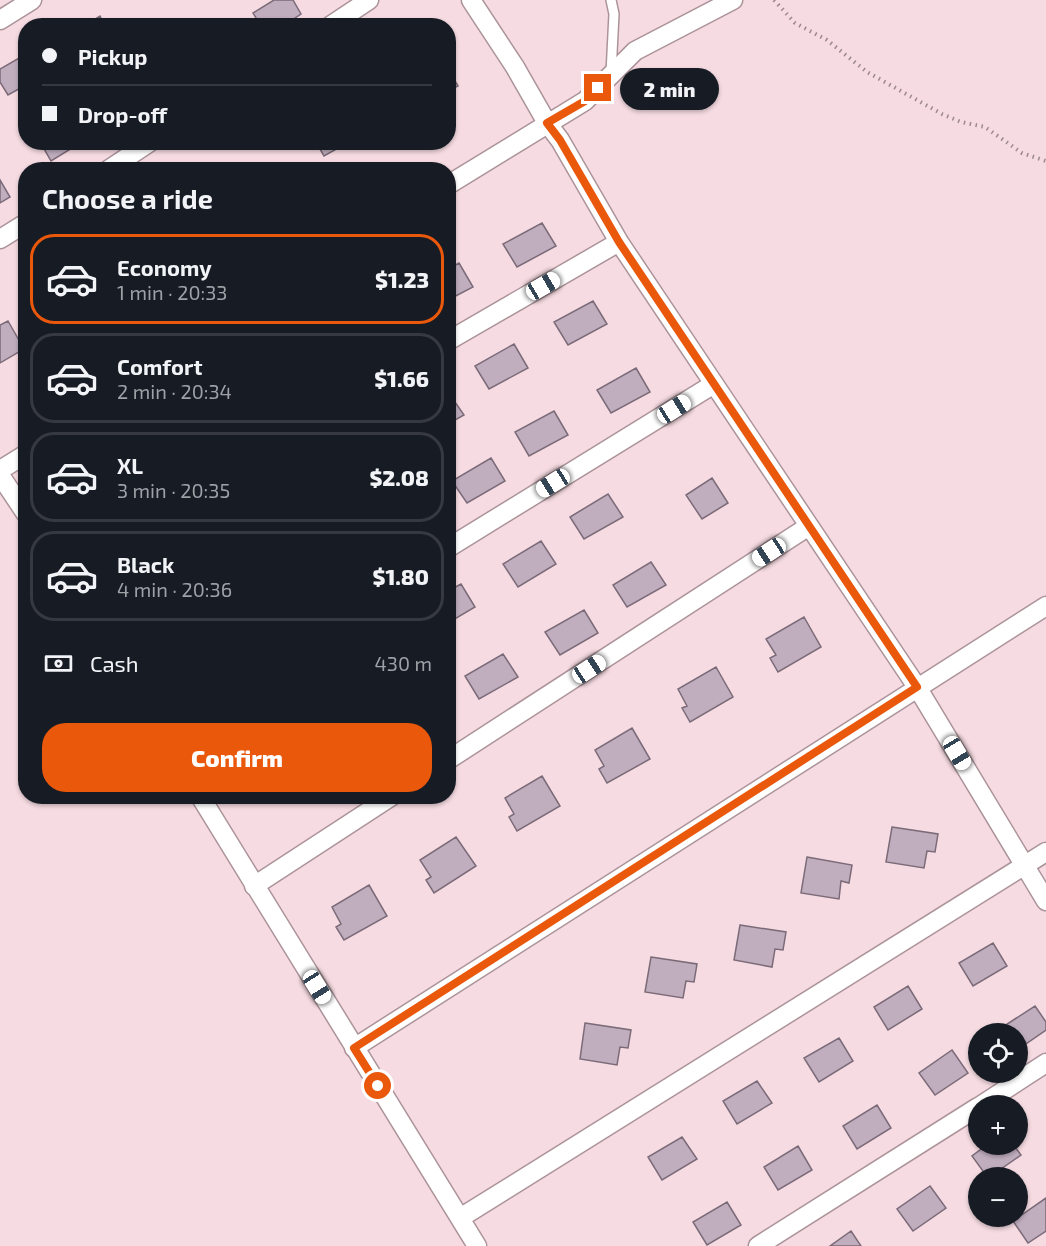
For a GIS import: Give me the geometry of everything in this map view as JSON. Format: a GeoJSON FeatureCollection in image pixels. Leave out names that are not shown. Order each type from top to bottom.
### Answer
{"type":"FeatureCollection","features":[{"type":"Feature","properties":{"kind":"street"},"geometry":{"type":"LineString","coordinates":[[0,20],[32,0]]}},
{"type":"Feature","properties":{"kind":"street"},"geometry":{"type":"LineString","coordinates":[[342,18],[369,0]]}},
{"type":"Feature","properties":{"kind":"street"},"geometry":{"type":"LineString","coordinates":[[471,0],[516,67],[619,242],[917,687],[1046,901]]}},
{"type":"Feature","properties":{"kind":"street"},"geometry":{"type":"LineString","coordinates":[[456,180],[585,101],[635,51],[733,0]]}},
{"type":"Feature","properties":{"kind":"street"},"geometry":{"type":"LineString","coordinates":[[120,162],[138,150]]}},
{"type":"Feature","properties":{"kind":"street"},"geometry":{"type":"LineString","coordinates":[[0,239],[18,228]]}},
{"type":"Feature","properties":{"kind":"street"},"geometry":{"type":"LineString","coordinates":[[456,337],[619,242]]}},
{"type":"Feature","properties":{"kind":"street"},"geometry":{"type":"LineString","coordinates":[[456,544],[714,384]]}},
{"type":"Feature","properties":{"kind":"street"},"geometry":{"type":"LineString","coordinates":[[18,460],[0,472],[18,501]]}},
{"type":"Feature","properties":{"kind":"street"},"geometry":{"type":"LineString","coordinates":[[456,755],[809,526]]}},
{"type":"Feature","properties":{"kind":"street"},"geometry":{"type":"LineString","coordinates":[[354,1048],[1046,606]]}},
{"type":"Feature","properties":{"kind":"street"},"geometry":{"type":"LineString","coordinates":[[205,804],[477,1246]]}},
{"type":"Feature","properties":{"kind":"street"},"geometry":{"type":"LineString","coordinates":[[254,886],[380,804]]}},
{"type":"Feature","properties":{"kind":"street"},"geometry":{"type":"LineString","coordinates":[[460,1218],[1046,852]]}},
{"type":"Feature","properties":{"kind":"street"},"geometry":{"type":"LineString","coordinates":[[996,1095],[1046,1063]]}},
{"type":"Feature","properties":{"kind":"street"},"geometry":{"type":"LineString","coordinates":[[758,1246],[968,1113]]}},
{"type":"Feature","properties":{"kind":"lane"},"geometry":{"type":"LineString","coordinates":[[611,75],[614,14],[612,0]]}},
{"type":"Feature","properties":{"kind":"path"},"geometry":{"type":"LineString","coordinates":[[774,0],[795,23],[827,40],[867,72],[942,114],[961,122],[985,127],[1022,153],[1046,161]]}},
{"type":"Feature","properties":{"kind":"building"},"geometry":{"type":"Polygon","coordinates":[[[274,0],[293,0],[301,14],[295,18],[256,18],[253,13],[274,0]]]}},
{"type":"Feature","properties":{"kind":"building"},"geometry":{"type":"Polygon","coordinates":[[[18,59],[18,89],[8,95],[0,82],[0,69],[18,59]]]}},
{"type":"Feature","properties":{"kind":"building"},"geometry":{"type":"Polygon","coordinates":[[[45,150],[69,150],[51,161],[45,150]]]}},
{"type":"Feature","properties":{"kind":"building"},"geometry":{"type":"Polygon","coordinates":[[[320,150],[335,150],[324,156],[320,150]]]}},
{"type":"Feature","properties":{"kind":"building"},"geometry":{"type":"Polygon","coordinates":[[[0,180],[10,197],[0,203],[0,180]]]}},
{"type":"Feature","properties":{"kind":"building"},"geometry":{"type":"Polygon","coordinates":[[[542,223],[556,246],[517,267],[503,244],[542,223]]]}},
{"type":"Feature","properties":{"kind":"building"},"geometry":{"type":"Polygon","coordinates":[[[459,263],[473,287],[456,296],[456,265],[459,263]]]}},
{"type":"Feature","properties":{"kind":"building"},"geometry":{"type":"Polygon","coordinates":[[[593,301],[607,324],[568,345],[554,322],[593,301]]]}},
{"type":"Feature","properties":{"kind":"building"},"geometry":{"type":"Polygon","coordinates":[[[8,321],[18,338],[18,352],[0,363],[0,325],[8,321]]]}},
{"type":"Feature","properties":{"kind":"building"},"geometry":{"type":"Polygon","coordinates":[[[514,344],[528,368],[489,389],[475,366],[514,344]]]}},
{"type":"Feature","properties":{"kind":"building"},"geometry":{"type":"Polygon","coordinates":[[[636,368],[650,392],[611,413],[597,390],[636,368]]]}},
{"type":"Feature","properties":{"kind":"building"},"geometry":{"type":"Polygon","coordinates":[[[456,404],[464,415],[456,420],[456,404]]]}},
{"type":"Feature","properties":{"kind":"building"},"geometry":{"type":"Polygon","coordinates":[[[554,411],[568,435],[529,456],[515,432],[554,411]]]}},
{"type":"Feature","properties":{"kind":"building"},"geometry":{"type":"Polygon","coordinates":[[[491,458],[505,481],[467,503],[456,487],[456,479],[491,458]]]}},
{"type":"Feature","properties":{"kind":"building"},"geometry":{"type":"Polygon","coordinates":[[[712,478],[728,503],[702,519],[686,495],[712,478]]]}},
{"type":"Feature","properties":{"kind":"building"},"geometry":{"type":"Polygon","coordinates":[[[608,494],[623,517],[584,539],[570,517],[608,494]]]}},
{"type":"Feature","properties":{"kind":"building"},"geometry":{"type":"Polygon","coordinates":[[[541,541],[556,564],[518,587],[503,564],[541,541]]]}},
{"type":"Feature","properties":{"kind":"building"},"geometry":{"type":"Polygon","coordinates":[[[651,562],[666,585],[627,607],[613,585],[651,562]]]}},
{"type":"Feature","properties":{"kind":"building"},"geometry":{"type":"Polygon","coordinates":[[[461,584],[475,607],[456,618],[456,587],[461,584]]]}},
{"type":"Feature","properties":{"kind":"building"},"geometry":{"type":"Polygon","coordinates":[[[584,610],[598,633],[560,655],[545,632],[584,610]]]}},
{"type":"Feature","properties":{"kind":"building"},"geometry":{"type":"Polygon","coordinates":[[[804,617],[821,647],[778,672],[770,658],[776,655],[766,639],[804,617]]]}},
{"type":"Feature","properties":{"kind":"building"},"geometry":{"type":"Polygon","coordinates":[[[503,654],[518,677],[479,699],[465,676],[503,654]]]}},
{"type":"Feature","properties":{"kind":"building"},"geometry":{"type":"Polygon","coordinates":[[[716,667],[733,697],[690,722],[682,708],[687,706],[678,689],[716,667]]]}},
{"type":"Feature","properties":{"kind":"building"},"geometry":{"type":"Polygon","coordinates":[[[632,728],[650,759],[607,783],[599,769],[604,766],[595,750],[632,728]]]}},
{"type":"Feature","properties":{"kind":"building"},"geometry":{"type":"Polygon","coordinates":[[[542,776],[560,806],[517,831],[509,817],[514,814],[505,798],[542,776]]]}},
{"type":"Feature","properties":{"kind":"building"},"geometry":{"type":"Polygon","coordinates":[[[892,827],[938,834],[935,852],[927,851],[924,868],[886,862],[892,827]]]}},
{"type":"Feature","properties":{"kind":"building"},"geometry":{"type":"Polygon","coordinates":[[[456,837],[476,866],[434,893],[426,880],[431,877],[420,860],[456,837]]]}},
{"type":"Feature","properties":{"kind":"building"},"geometry":{"type":"Polygon","coordinates":[[[807,857],[852,865],[849,883],[841,881],[839,899],[801,893],[807,857]]]}},
{"type":"Feature","properties":{"kind":"building"},"geometry":{"type":"Polygon","coordinates":[[[369,885],[387,916],[344,940],[336,927],[341,924],[332,907],[369,885]]]}},
{"type":"Feature","properties":{"kind":"building"},"geometry":{"type":"Polygon","coordinates":[[[740,925],[786,932],[783,950],[775,949],[772,967],[734,960],[740,925]]]}},
{"type":"Feature","properties":{"kind":"building"},"geometry":{"type":"Polygon","coordinates":[[[993,943],[1007,966],[973,986],[959,963],[993,943]]]}},
{"type":"Feature","properties":{"kind":"building"},"geometry":{"type":"Polygon","coordinates":[[[651,957],[697,964],[694,982],[686,981],[683,998],[645,992],[651,957]]]}},
{"type":"Feature","properties":{"kind":"building"},"geometry":{"type":"Polygon","coordinates":[[[908,986],[922,1009],[888,1030],[874,1007],[908,986]]]}},
{"type":"Feature","properties":{"kind":"building"},"geometry":{"type":"Polygon","coordinates":[[[1035,1006],[1046,1022],[1046,1030],[1028,1042],[1028,1023],[1009,1023],[1035,1006]]]}},
{"type":"Feature","properties":{"kind":"building"},"geometry":{"type":"Polygon","coordinates":[[[585,1023],[631,1030],[628,1048],[620,1047],[617,1065],[580,1059],[585,1023]]]}},
{"type":"Feature","properties":{"kind":"building"},"geometry":{"type":"Polygon","coordinates":[[[839,1038],[853,1061],[819,1082],[804,1058],[839,1038]]]}},
{"type":"Feature","properties":{"kind":"building"},"geometry":{"type":"Polygon","coordinates":[[[952,1050],[968,1073],[935,1095],[919,1073],[952,1050]]]}},
{"type":"Feature","properties":{"kind":"building"},"geometry":{"type":"Polygon","coordinates":[[[757,1081],[772,1103],[737,1124],[723,1101],[757,1081]]]}},
{"type":"Feature","properties":{"kind":"building"},"geometry":{"type":"Polygon","coordinates":[[[877,1105],[891,1128],[857,1149],[843,1126],[877,1105]]]}},
{"type":"Feature","properties":{"kind":"building"},"geometry":{"type":"Polygon","coordinates":[[[682,1137],[697,1159],[662,1180],[648,1157],[682,1137]]]}},
{"type":"Feature","properties":{"kind":"building"},"geometry":{"type":"Polygon","coordinates":[[[798,1146],[812,1170],[778,1190],[764,1167],[798,1146]]]}},
{"type":"Feature","properties":{"kind":"building"},"geometry":{"type":"Polygon","coordinates":[[[1021,1155],[1004,1167],[980,1167],[972,1156],[1021,1155]]]}},
{"type":"Feature","properties":{"kind":"building"},"geometry":{"type":"Polygon","coordinates":[[[930,1186],[946,1208],[913,1231],[897,1209],[930,1186]]]}},
{"type":"Feature","properties":{"kind":"building"},"geometry":{"type":"Polygon","coordinates":[[[1046,1198],[1046,1231],[1028,1243],[1017,1227],[1028,1227],[1028,1211],[1046,1198]]]}},
{"type":"Feature","properties":{"kind":"building"},"geometry":{"type":"Polygon","coordinates":[[[727,1202],[741,1225],[707,1245],[693,1222],[727,1202]]]}},
{"type":"Feature","properties":{"kind":"building"},"geometry":{"type":"Polygon","coordinates":[[[851,1231],[861,1246],[830,1246],[851,1231]]]}},
{"type":"Feature","properties":{"kind":"route"},"geometry":{"type":"LineString","coordinates":[[378,1086],[354,1048],[917,687],[619,242],[560,140],[547,123],[585,101],[598,88]]}}]}
